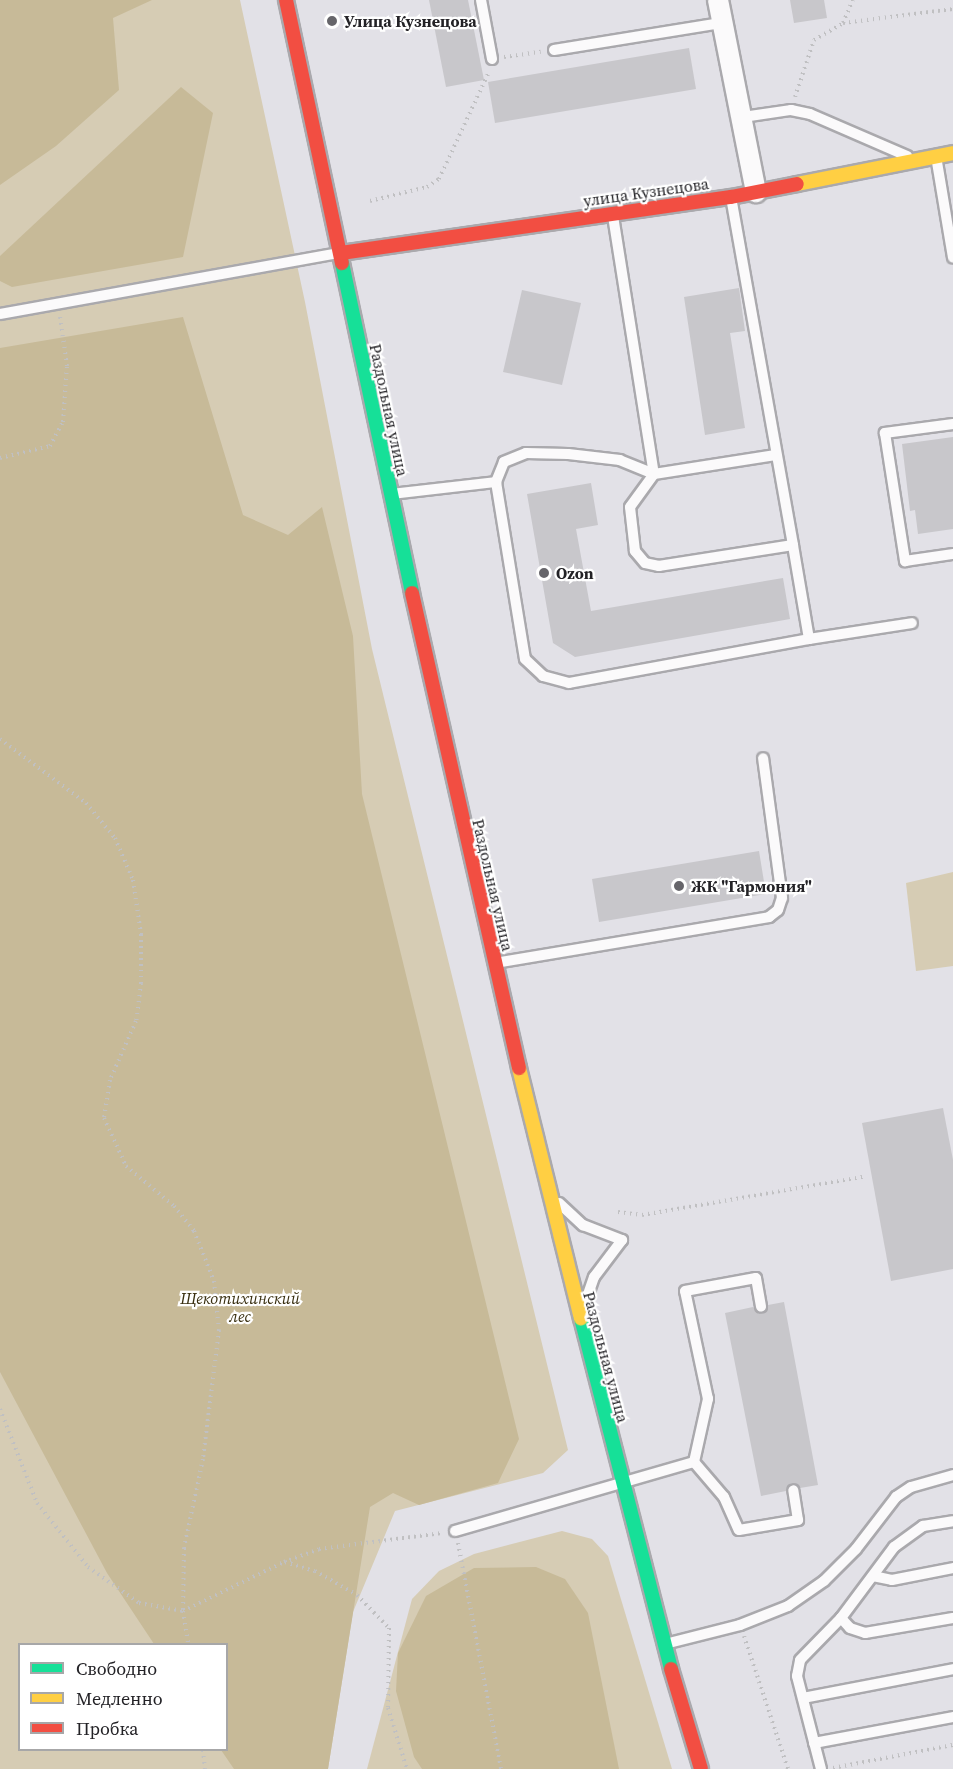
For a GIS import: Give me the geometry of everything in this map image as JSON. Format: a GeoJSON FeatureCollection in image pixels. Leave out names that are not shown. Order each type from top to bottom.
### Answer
{"type":"FeatureCollection","features":[{"type":"Feature","properties":{"kind":"main road","name":"Раздольная улица"},"geometry":{"type":"LineString","coordinates":[[286,0],[390,494],[546,1187],[664,1644],[701,1769]]}},
{"type":"Feature","properties":{"kind":"main road","name":"улица Кузнецова"},"geometry":{"type":"LineString","coordinates":[[341,253],[731,197],[953,153]]}},
{"type":"Feature","properties":{"kind":"street"},"geometry":{"type":"LineString","coordinates":[[718,0],[743,117],[756,192]]}},
{"type":"Feature","properties":{"kind":"lane"},"geometry":{"type":"LineString","coordinates":[[481,0],[492,59]]}},
{"type":"Feature","properties":{"kind":"lane"},"geometry":{"type":"LineString","coordinates":[[554,50],[721,22]]}},
{"type":"Feature","properties":{"kind":"lane"},"geometry":{"type":"LineString","coordinates":[[743,117],[791,110],[810,114],[915,160]]}},
{"type":"Feature","properties":{"kind":"lane"},"geometry":{"type":"LineString","coordinates":[[936,156],[953,258]]}},
{"type":"Feature","properties":{"kind":"lane"},"geometry":{"type":"LineString","coordinates":[[731,197],[808,639]]}},
{"type":"Feature","properties":{"kind":"lane"},"geometry":{"type":"LineString","coordinates":[[612,213],[654,474],[630,507],[635,551],[645,563],[659,566],[793,545]]}},
{"type":"Feature","properties":{"kind":"lane"},"geometry":{"type":"LineString","coordinates":[[0,314],[341,253]]}},
{"type":"Feature","properties":{"kind":"lane"},"geometry":{"type":"LineString","coordinates":[[953,424],[885,433],[905,561],[953,554]]}},
{"type":"Feature","properties":{"kind":"lane"},"geometry":{"type":"LineString","coordinates":[[776,454],[654,474],[620,460],[526,453],[504,462],[496,482],[525,659],[543,676],[569,683],[808,639],[912,623]]}},
{"type":"Feature","properties":{"kind":"lane"},"geometry":{"type":"LineString","coordinates":[[390,494],[496,482]]}},
{"type":"Feature","properties":{"kind":"lane"},"geometry":{"type":"LineString","coordinates":[[495,964],[770,917],[778,910],[782,898],[763,758]]}},
{"type":"Feature","properties":{"kind":"lane"},"geometry":{"type":"LineString","coordinates":[[546,1187],[584,1225],[622,1240],[594,1277],[580,1324]]}},
{"type":"Feature","properties":{"kind":"lane"},"geometry":{"type":"LineString","coordinates":[[694,1462],[708,1399],[685,1291],[756,1278],[761,1307]]}},
{"type":"Feature","properties":{"kind":"lane"},"geometry":{"type":"LineString","coordinates":[[455,1531],[694,1462]]}},
{"type":"Feature","properties":{"kind":"lane"},"geometry":{"type":"LineString","coordinates":[[694,1462],[724,1497],[739,1530],[798,1520],[793,1490]]}},
{"type":"Feature","properties":{"kind":"lane"},"geometry":{"type":"LineString","coordinates":[[664,1644],[741,1625],[788,1606],[824,1581],[856,1549],[897,1497],[910,1487],[953,1475]]}},
{"type":"Feature","properties":{"kind":"lane"},"geometry":{"type":"LineString","coordinates":[[821,1769],[797,1676],[800,1660],[808,1647],[841,1618],[894,1546],[910,1533],[953,1521]]}},
{"type":"Feature","properties":{"kind":"lane"},"geometry":{"type":"LineString","coordinates":[[873,1576],[892,1580],[953,1568]]}},
{"type":"Feature","properties":{"kind":"lane"},"geometry":{"type":"LineString","coordinates":[[841,1618],[850,1628],[865,1633],[953,1618]]}},
{"type":"Feature","properties":{"kind":"lane"},"geometry":{"type":"LineString","coordinates":[[803,1698],[953,1669]]}},
{"type":"Feature","properties":{"kind":"lane"},"geometry":{"type":"LineString","coordinates":[[814,1743],[953,1717]]}},
{"type":"Feature","properties":{"kind":"path"},"geometry":{"type":"LineString","coordinates":[[843,23],[853,0]]}},
{"type":"Feature","properties":{"kind":"path"},"geometry":{"type":"LineString","coordinates":[[791,110],[814,40],[843,23],[953,9]]}},
{"type":"Feature","properties":{"kind":"path"},"geometry":{"type":"LineString","coordinates":[[370,201],[427,187],[439,179],[487,78],[492,59],[554,50]]}},
{"type":"Feature","properties":{"kind":"path"},"geometry":{"type":"LineString","coordinates":[[0,458],[50,446],[63,422],[68,366],[58,304]]}},
{"type":"Feature","properties":{"kind":"path"},"geometry":{"type":"LineString","coordinates":[[0,740],[86,803],[115,838],[133,880],[141,934],[141,983],[136,1021],[110,1080],[104,1118],[126,1166],[174,1206],[194,1231],[214,1281],[219,1330],[203,1459],[184,1548],[183,1611],[188,1643]]}},
{"type":"Feature","properties":{"kind":"path"},"geometry":{"type":"LineString","coordinates":[[618,1212],[642,1215],[863,1177]]}},
{"type":"Feature","properties":{"kind":"path"},"geometry":{"type":"LineString","coordinates":[[0,1409],[37,1503],[88,1567],[139,1603],[183,1611],[284,1562],[319,1550],[455,1531],[501,1769]]}},
{"type":"Feature","properties":{"kind":"path"},"geometry":{"type":"LineString","coordinates":[[284,1562],[315,1571],[357,1595],[389,1628],[388,1708],[407,1769]]}},
{"type":"Feature","properties":{"kind":"path"},"geometry":{"type":"LineString","coordinates":[[741,1625],[788,1769]]}},
{"type":"Feature","properties":{"kind":"path"},"geometry":{"type":"LineString","coordinates":[[830,1769],[953,1745]]}},
{"type":"Feature","properties":{"kind":"path"},"geometry":{"type":"LineString","coordinates":[[203,1751],[205,1769]]}},
{"type":"Feature","properties":{"kind":"green space","name":"Щекотихинский лес"},"geometry":{"type":"Polygon","coordinates":[[[0,0],[240,0],[305,302],[372,649],[568,1450],[543,1473],[395,1511],[353,1612],[328,1769],[0,1769],[0,0]]]}},
{"type":"Feature","properties":{"kind":"green space"},"geometry":{"type":"Polygon","coordinates":[[[0,0],[152,0],[113,18],[119,90],[56,146],[0,185],[0,0]]]}},
{"type":"Feature","properties":{"kind":"green space"},"geometry":{"type":"Polygon","coordinates":[[[181,87],[213,113],[183,257],[12,287],[0,281],[0,256],[181,87]]]}},
{"type":"Feature","properties":{"kind":"green space","name":"Щекотихинский лес"},"geometry":{"type":"Polygon","coordinates":[[[183,317],[243,515],[288,535],[322,507],[353,636],[362,794],[519,1439],[498,1483],[419,1505],[393,1493],[370,1507],[328,1769],[234,1769],[222,1751],[228,1751],[228,1643],[153,1643],[107,1573],[0,1372],[0,348],[183,317]]]}},
{"type":"Feature","properties":{"kind":"green space"},"geometry":{"type":"Polygon","coordinates":[[[953,872],[953,966],[916,971],[906,883],[953,872]]]}},
{"type":"Feature","properties":{"kind":"green space"},"geometry":{"type":"Polygon","coordinates":[[[562,1531],[592,1539],[608,1556],[672,1769],[367,1769],[412,1599],[439,1571],[474,1554],[562,1531]]]}},
{"type":"Feature","properties":{"kind":"green space"},"geometry":{"type":"Polygon","coordinates":[[[536,1567],[565,1579],[588,1613],[619,1769],[422,1769],[414,1757],[396,1691],[398,1653],[426,1596],[474,1568],[536,1567]]]}},
{"type":"Feature","properties":{"kind":"building"},"geometry":{"type":"Polygon","coordinates":[[[429,0],[468,0],[484,80],[446,87],[429,0]]]}},
{"type":"Feature","properties":{"kind":"building"},"geometry":{"type":"Polygon","coordinates":[[[790,0],[824,0],[827,18],[794,23],[790,0]]]}},
{"type":"Feature","properties":{"kind":"building"},"geometry":{"type":"Polygon","coordinates":[[[689,48],[696,89],[495,123],[488,82],[689,48]]]}},
{"type":"Feature","properties":{"kind":"building"},"geometry":{"type":"Polygon","coordinates":[[[739,288],[745,331],[730,333],[745,428],[705,435],[684,297],[739,288]]]}},
{"type":"Feature","properties":{"kind":"building"},"geometry":{"type":"Polygon","coordinates":[[[522,290],[581,303],[562,385],[503,372],[522,290]]]}},
{"type":"Feature","properties":{"kind":"building"},"geometry":{"type":"Polygon","coordinates":[[[953,437],[953,529],[918,534],[915,510],[910,511],[902,444],[953,437]]]}},
{"type":"Feature","properties":{"kind":"building"},"geometry":{"type":"Polygon","coordinates":[[[591,483],[598,525],[576,529],[591,611],[783,578],[790,619],[575,657],[553,643],[527,494],[591,483]]]}},
{"type":"Feature","properties":{"kind":"building","name":"ЖК \"Гармония\""},"geometry":{"type":"Polygon","coordinates":[[[759,851],[766,894],[599,922],[592,879],[759,851]]]}},
{"type":"Feature","properties":{"kind":"building"},"geometry":{"type":"Polygon","coordinates":[[[943,1108],[953,1160],[953,1269],[891,1281],[862,1123],[943,1108]]]}},
{"type":"Feature","properties":{"kind":"building"},"geometry":{"type":"Polygon","coordinates":[[[784,1302],[818,1485],[800,1488],[791,1483],[786,1491],[761,1496],[725,1313],[753,1307],[762,1314],[768,1305],[784,1302]]]}},
{"type":"Feature","properties":{"kind":"traffic: fast"},"geometry":{"type":"LineString","coordinates":[[342,263],[412,593]]}},
{"type":"Feature","properties":{"kind":"traffic: fast"},"geometry":{"type":"LineString","coordinates":[[581,1318],[671,1669]]}},
{"type":"Feature","properties":{"kind":"traffic: slow"},"geometry":{"type":"LineString","coordinates":[[797,184],[953,153]]}},
{"type":"Feature","properties":{"kind":"traffic: slow"},"geometry":{"type":"LineString","coordinates":[[519,1068],[581,1318]]}},
{"type":"Feature","properties":{"kind":"traffic: jam"},"geometry":{"type":"LineString","coordinates":[[286,0],[342,263]]}},
{"type":"Feature","properties":{"kind":"traffic: jam"},"geometry":{"type":"LineString","coordinates":[[341,253],[731,197],[797,184]]}},
{"type":"Feature","properties":{"kind":"traffic: jam"},"geometry":{"type":"LineString","coordinates":[[412,593],[519,1068]]}},
{"type":"Feature","properties":{"kind":"traffic: jam"},"geometry":{"type":"LineString","coordinates":[[671,1669],[701,1769]]}},
{"type":"Feature","properties":{"kind":"place","name":"Улица Кузнецова"},"geometry":{"type":"Point","coordinates":[332,21]}},
{"type":"Feature","properties":{"kind":"place","name":"Ozon"},"geometry":{"type":"Point","coordinates":[544,573]}},
{"type":"Feature","properties":{"kind":"place","name":"ЖК \"Гармония\""},"geometry":{"type":"Point","coordinates":[679,886]}}]}
